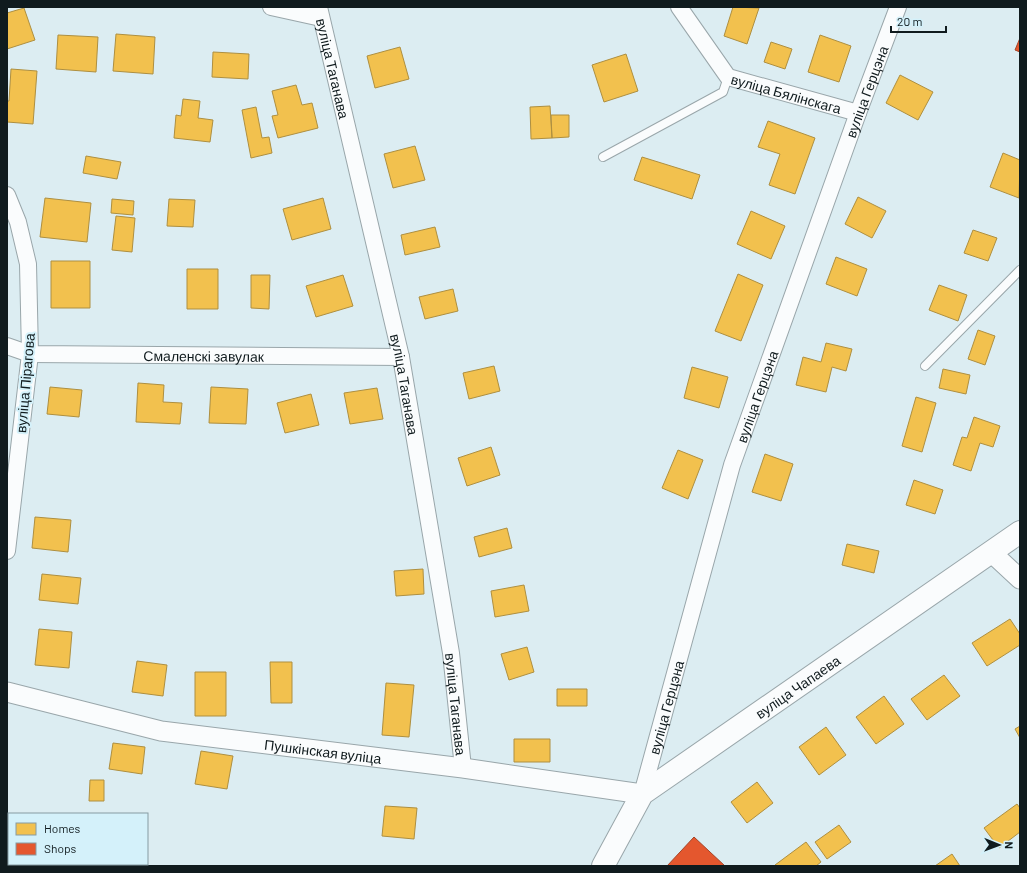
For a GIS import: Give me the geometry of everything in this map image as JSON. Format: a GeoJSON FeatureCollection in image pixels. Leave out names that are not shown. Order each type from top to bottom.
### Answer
{"type":"FeatureCollection","features":[{"type":"Feature","properties":{"kind":"main road","name":"вуліца Чапаева"},"geometry":{"type":"LineString","coordinates":[[605,865],[642,794],[992,553],[1020,532]]}},
{"type":"Feature","properties":{"kind":"street"},"geometry":{"type":"LineString","coordinates":[[270,7],[320,13]]}},
{"type":"Feature","properties":{"kind":"street","name":"вуліца Бялінскага"},"geometry":{"type":"LineString","coordinates":[[679,7],[728,77],[858,113]]}},
{"type":"Feature","properties":{"kind":"street","name":"вуліца Герцэна"},"geometry":{"type":"LineString","coordinates":[[642,794],[732,465],[858,113],[898,7]]}},
{"type":"Feature","properties":{"kind":"street","name":"вуліца Таганава"},"geometry":{"type":"LineString","coordinates":[[320,13],[401,357],[451,653],[463,768]]}},
{"type":"Feature","properties":{"kind":"street","name":"вуліца Пірагова"},"geometry":{"type":"LineString","coordinates":[[7,195],[18,222],[28,264],[30,354],[7,551]]}},
{"type":"Feature","properties":{"kind":"street","name":"Смаленскі завулак"},"geometry":{"type":"LineString","coordinates":[[7,346],[30,354],[401,357]]}},
{"type":"Feature","properties":{"kind":"street"},"geometry":{"type":"LineString","coordinates":[[992,553],[1020,579]]}},
{"type":"Feature","properties":{"kind":"street","name":"Пушкінская вуліца"},"geometry":{"type":"LineString","coordinates":[[7,692],[161,731],[463,768],[642,794]]}},
{"type":"Feature","properties":{"kind":"lane"},"geometry":{"type":"LineString","coordinates":[[603,157],[723,92],[728,77]]}},
{"type":"Feature","properties":{"kind":"lane"},"geometry":{"type":"LineString","coordinates":[[925,366],[1020,270]]}},
{"type":"Feature","properties":{"kind":"building: Homes"},"geometry":{"type":"Polygon","coordinates":[[[733,7],[759,8],[747,44],[724,36],[733,7]]]}},
{"type":"Feature","properties":{"kind":"building: Homes"},"geometry":{"type":"Polygon","coordinates":[[[24,8],[35,40],[7,49],[7,13],[24,8]]]}},
{"type":"Feature","properties":{"kind":"building: Homes"},"geometry":{"type":"Polygon","coordinates":[[[116,34],[155,37],[153,74],[113,71],[116,34]]]}},
{"type":"Feature","properties":{"kind":"building: Homes"},"geometry":{"type":"Polygon","coordinates":[[[58,35],[98,37],[96,72],[56,69],[58,35]]]}},
{"type":"Feature","properties":{"kind":"building: Homes"},"geometry":{"type":"Polygon","coordinates":[[[820,35],[851,46],[839,82],[808,72],[820,35]]]}},
{"type":"Feature","properties":{"kind":"building: Homes"},"geometry":{"type":"Polygon","coordinates":[[[771,42],[792,49],[785,69],[764,62],[771,42]]]}},
{"type":"Feature","properties":{"kind":"building: Homes"},"geometry":{"type":"Polygon","coordinates":[[[400,47],[409,79],[375,88],[367,56],[400,47]]]}},
{"type":"Feature","properties":{"kind":"building: Homes"},"geometry":{"type":"Polygon","coordinates":[[[213,52],[249,54],[248,79],[212,77],[213,52]]]}},
{"type":"Feature","properties":{"kind":"building: Homes"},"geometry":{"type":"Polygon","coordinates":[[[626,54],[638,91],[604,102],[592,65],[626,54]]]}},
{"type":"Feature","properties":{"kind":"building: Homes"},"geometry":{"type":"Polygon","coordinates":[[[11,69],[37,71],[33,124],[7,122],[7,101],[9,101],[11,69]]]}},
{"type":"Feature","properties":{"kind":"building: Homes"},"geometry":{"type":"Polygon","coordinates":[[[900,75],[933,92],[918,120],[886,103],[900,75]]]}},
{"type":"Feature","properties":{"kind":"building: Homes"},"geometry":{"type":"Polygon","coordinates":[[[296,85],[302,105],[312,103],[318,128],[278,138],[272,116],[278,115],[272,91],[296,85]]]}},
{"type":"Feature","properties":{"kind":"building: Homes"},"geometry":{"type":"Polygon","coordinates":[[[183,99],[200,101],[198,118],[213,120],[210,142],[174,138],[176,115],[181,116],[183,99]]]}},
{"type":"Feature","properties":{"kind":"building: Homes"},"geometry":{"type":"Polygon","coordinates":[[[550,106],[552,138],[531,139],[530,107],[550,106]]]}},
{"type":"Feature","properties":{"kind":"building: Homes"},"geometry":{"type":"Polygon","coordinates":[[[256,107],[262,138],[269,137],[272,153],[251,158],[242,110],[256,107]]]}},
{"type":"Feature","properties":{"kind":"building: Homes"},"geometry":{"type":"Polygon","coordinates":[[[551,115],[569,115],[569,137],[552,138],[551,115]]]}},
{"type":"Feature","properties":{"kind":"building: Homes"},"geometry":{"type":"Polygon","coordinates":[[[768,121],[815,138],[795,194],[769,185],[780,154],[758,147],[768,121]]]}},
{"type":"Feature","properties":{"kind":"building: Homes"},"geometry":{"type":"Polygon","coordinates":[[[415,146],[425,180],[393,188],[384,154],[415,146]]]}},
{"type":"Feature","properties":{"kind":"building: Homes"},"geometry":{"type":"Polygon","coordinates":[[[1003,153],[1020,160],[1019,198],[990,187],[1003,153]]]}},
{"type":"Feature","properties":{"kind":"building: Homes"},"geometry":{"type":"Polygon","coordinates":[[[86,156],[121,162],[117,179],[83,173],[86,156]]]}},
{"type":"Feature","properties":{"kind":"building: Homes"},"geometry":{"type":"Polygon","coordinates":[[[642,157],[700,175],[692,199],[634,180],[642,157]]]}},
{"type":"Feature","properties":{"kind":"building: Homes"},"geometry":{"type":"Polygon","coordinates":[[[858,197],[886,211],[872,238],[845,224],[858,197]]]}},
{"type":"Feature","properties":{"kind":"building: Homes"},"geometry":{"type":"Polygon","coordinates":[[[45,198],[91,203],[87,242],[40,237],[45,198]]]}},
{"type":"Feature","properties":{"kind":"building: Homes"},"geometry":{"type":"Polygon","coordinates":[[[323,198],[331,229],[292,240],[283,209],[323,198]]]}},
{"type":"Feature","properties":{"kind":"building: Homes"},"geometry":{"type":"Polygon","coordinates":[[[112,199],[134,201],[133,215],[111,213],[112,199]]]}},
{"type":"Feature","properties":{"kind":"building: Homes"},"geometry":{"type":"Polygon","coordinates":[[[169,199],[195,200],[193,227],[167,226],[169,199]]]}},
{"type":"Feature","properties":{"kind":"building: Homes"},"geometry":{"type":"Polygon","coordinates":[[[751,211],[785,226],[771,259],[737,244],[751,211]]]}},
{"type":"Feature","properties":{"kind":"building: Homes"},"geometry":{"type":"Polygon","coordinates":[[[116,216],[135,218],[132,252],[112,250],[116,216]]]}},
{"type":"Feature","properties":{"kind":"building: Homes"},"geometry":{"type":"Polygon","coordinates":[[[435,227],[440,247],[405,255],[401,235],[435,227]]]}},
{"type":"Feature","properties":{"kind":"building: Homes"},"geometry":{"type":"Polygon","coordinates":[[[973,230],[997,238],[988,261],[964,253],[973,230]]]}},
{"type":"Feature","properties":{"kind":"building: Homes"},"geometry":{"type":"Polygon","coordinates":[[[836,257],[867,269],[857,296],[826,284],[836,257]]]}},
{"type":"Feature","properties":{"kind":"building: Homes"},"geometry":{"type":"Polygon","coordinates":[[[51,261],[90,261],[90,308],[51,308],[51,261]]]}},
{"type":"Feature","properties":{"kind":"building: Homes"},"geometry":{"type":"Polygon","coordinates":[[[187,269],[218,269],[218,309],[187,309],[187,269]]]}},
{"type":"Feature","properties":{"kind":"building: Homes"},"geometry":{"type":"Polygon","coordinates":[[[738,274],[763,285],[741,341],[715,331],[738,274]]]}},
{"type":"Feature","properties":{"kind":"building: Homes"},"geometry":{"type":"Polygon","coordinates":[[[251,275],[270,275],[269,309],[251,308],[251,275]]]}},
{"type":"Feature","properties":{"kind":"building: Homes"},"geometry":{"type":"Polygon","coordinates":[[[343,275],[353,306],[316,317],[306,286],[343,275]]]}},
{"type":"Feature","properties":{"kind":"building: Homes"},"geometry":{"type":"Polygon","coordinates":[[[939,285],[967,295],[958,321],[929,310],[939,285]]]}},
{"type":"Feature","properties":{"kind":"building: Homes"},"geometry":{"type":"Polygon","coordinates":[[[453,289],[458,311],[425,319],[419,297],[453,289]]]}},
{"type":"Feature","properties":{"kind":"building: Homes"},"geometry":{"type":"Polygon","coordinates":[[[978,330],[995,336],[985,365],[968,359],[978,330]]]}},
{"type":"Feature","properties":{"kind":"building: Homes"},"geometry":{"type":"Polygon","coordinates":[[[826,343],[852,349],[846,371],[832,367],[826,392],[796,385],[803,357],[821,362],[826,343]]]}},
{"type":"Feature","properties":{"kind":"building: Homes"},"geometry":{"type":"Polygon","coordinates":[[[494,366],[500,391],[469,399],[463,373],[494,366]]]}},
{"type":"Feature","properties":{"kind":"building: Homes"},"geometry":{"type":"Polygon","coordinates":[[[692,367],[728,377],[719,408],[684,398],[692,367]]]}},
{"type":"Feature","properties":{"kind":"building: Homes"},"geometry":{"type":"Polygon","coordinates":[[[943,369],[970,375],[966,394],[939,388],[943,369]]]}},
{"type":"Feature","properties":{"kind":"building: Homes"},"geometry":{"type":"Polygon","coordinates":[[[138,383],[164,385],[163,402],[182,403],[180,424],[136,422],[138,383]]]}},
{"type":"Feature","properties":{"kind":"building: Homes"},"geometry":{"type":"Polygon","coordinates":[[[50,387],[82,390],[79,417],[47,414],[50,387]]]}},
{"type":"Feature","properties":{"kind":"building: Homes"},"geometry":{"type":"Polygon","coordinates":[[[211,387],[248,389],[246,424],[209,423],[211,387]]]}},
{"type":"Feature","properties":{"kind":"building: Homes"},"geometry":{"type":"Polygon","coordinates":[[[377,388],[383,419],[350,424],[344,393],[377,388]]]}},
{"type":"Feature","properties":{"kind":"building: Homes"},"geometry":{"type":"Polygon","coordinates":[[[311,394],[319,425],[285,433],[277,403],[311,394]]]}},
{"type":"Feature","properties":{"kind":"building: Homes"},"geometry":{"type":"Polygon","coordinates":[[[916,397],[936,403],[922,452],[902,446],[916,397]]]}},
{"type":"Feature","properties":{"kind":"building: Homes"},"geometry":{"type":"Polygon","coordinates":[[[974,417],[1000,426],[993,447],[980,443],[971,471],[953,465],[962,437],[967,438],[974,417]]]}},
{"type":"Feature","properties":{"kind":"building: Homes"},"geometry":{"type":"Polygon","coordinates":[[[491,447],[500,475],[467,486],[458,458],[491,447]]]}},
{"type":"Feature","properties":{"kind":"building: Homes"},"geometry":{"type":"Polygon","coordinates":[[[678,450],[703,460],[688,499],[662,488],[678,450]]]}},
{"type":"Feature","properties":{"kind":"building: Homes"},"geometry":{"type":"Polygon","coordinates":[[[765,454],[793,464],[781,501],[752,492],[765,454]]]}},
{"type":"Feature","properties":{"kind":"building: Homes"},"geometry":{"type":"Polygon","coordinates":[[[914,480],[943,490],[935,514],[906,505],[914,480]]]}},
{"type":"Feature","properties":{"kind":"building: Homes"},"geometry":{"type":"Polygon","coordinates":[[[35,517],[71,520],[68,552],[32,548],[35,517]]]}},
{"type":"Feature","properties":{"kind":"building: Homes"},"geometry":{"type":"Polygon","coordinates":[[[507,528],[512,548],[479,557],[474,537],[507,528]]]}},
{"type":"Feature","properties":{"kind":"building: Homes"},"geometry":{"type":"Polygon","coordinates":[[[847,544],[879,551],[874,573],[842,565],[847,544]]]}},
{"type":"Feature","properties":{"kind":"building: Homes"},"geometry":{"type":"Polygon","coordinates":[[[423,569],[424,594],[396,596],[394,571],[423,569]]]}},
{"type":"Feature","properties":{"kind":"building: Homes"},"geometry":{"type":"Polygon","coordinates":[[[42,574],[81,578],[78,604],[39,600],[42,574]]]}},
{"type":"Feature","properties":{"kind":"building: Homes"},"geometry":{"type":"Polygon","coordinates":[[[524,585],[529,611],[495,617],[491,591],[524,585]]]}},
{"type":"Feature","properties":{"kind":"building: Homes"},"geometry":{"type":"Polygon","coordinates":[[[1010,619],[1020,634],[1020,645],[987,666],[972,643],[1010,619]]]}},
{"type":"Feature","properties":{"kind":"building: Homes"},"geometry":{"type":"Polygon","coordinates":[[[39,629],[72,632],[69,668],[35,665],[39,629]]]}},
{"type":"Feature","properties":{"kind":"building: Homes"},"geometry":{"type":"Polygon","coordinates":[[[527,647],[534,672],[509,680],[501,654],[527,647]]]}},
{"type":"Feature","properties":{"kind":"building: Homes"},"geometry":{"type":"Polygon","coordinates":[[[137,661],[167,665],[163,696],[132,692],[137,661]]]}},
{"type":"Feature","properties":{"kind":"building: Homes"},"geometry":{"type":"Polygon","coordinates":[[[270,662],[292,662],[292,703],[271,703],[270,662]]]}},
{"type":"Feature","properties":{"kind":"building: Homes"},"geometry":{"type":"Polygon","coordinates":[[[195,672],[226,672],[226,716],[195,716],[195,672]]]}},
{"type":"Feature","properties":{"kind":"building: Homes"},"geometry":{"type":"Polygon","coordinates":[[[944,675],[960,696],[927,720],[911,699],[944,675]]]}},
{"type":"Feature","properties":{"kind":"building: Homes"},"geometry":{"type":"Polygon","coordinates":[[[386,683],[414,685],[409,737],[382,735],[386,683]]]}},
{"type":"Feature","properties":{"kind":"building: Homes"},"geometry":{"type":"Polygon","coordinates":[[[557,689],[587,689],[587,706],[557,706],[557,689]]]}},
{"type":"Feature","properties":{"kind":"building: Homes"},"geometry":{"type":"Polygon","coordinates":[[[884,696],[904,724],[876,744],[856,717],[884,696]]]}},
{"type":"Feature","properties":{"kind":"building: Homes"},"geometry":{"type":"Polygon","coordinates":[[[1020,726],[1020,738],[1015,729],[1020,726]]]}},
{"type":"Feature","properties":{"kind":"building: Homes"},"geometry":{"type":"Polygon","coordinates":[[[826,727],[846,755],[819,775],[799,747],[826,727]]]}},
{"type":"Feature","properties":{"kind":"building: Homes"},"geometry":{"type":"Polygon","coordinates":[[[514,739],[550,739],[550,762],[514,762],[514,739]]]}},
{"type":"Feature","properties":{"kind":"building: Homes"},"geometry":{"type":"Polygon","coordinates":[[[113,743],[145,747],[142,774],[109,769],[113,743]]]}},
{"type":"Feature","properties":{"kind":"building: Homes"},"geometry":{"type":"Polygon","coordinates":[[[201,751],[233,756],[227,789],[195,784],[201,751]]]}},
{"type":"Feature","properties":{"kind":"building: Homes"},"geometry":{"type":"Polygon","coordinates":[[[90,780],[104,780],[104,801],[89,801],[90,780]]]}},
{"type":"Feature","properties":{"kind":"building: Homes"},"geometry":{"type":"Polygon","coordinates":[[[757,782],[773,803],[747,823],[731,802],[757,782]]]}},
{"type":"Feature","properties":{"kind":"building: Homes"},"geometry":{"type":"Polygon","coordinates":[[[1017,804],[1020,808],[1020,832],[999,848],[984,828],[1017,804]]]}},
{"type":"Feature","properties":{"kind":"building: Homes"},"geometry":{"type":"Polygon","coordinates":[[[385,806],[417,808],[414,839],[382,836],[385,806]]]}},
{"type":"Feature","properties":{"kind":"building: Homes"},"geometry":{"type":"Polygon","coordinates":[[[839,825],[851,842],[827,859],[815,842],[839,825]]]}},
{"type":"Feature","properties":{"kind":"building: Homes"},"geometry":{"type":"Polygon","coordinates":[[[806,842],[821,862],[816,866],[775,865],[806,842]]]}},
{"type":"Feature","properties":{"kind":"building: Homes"},"geometry":{"type":"Polygon","coordinates":[[[952,854],[960,866],[935,866],[952,854]]]}},
{"type":"Feature","properties":{"kind":"building: Homes"},"geometry":{"type":"Polygon","coordinates":[[[89,865],[122,865],[122,866],[89,865]]]}},
{"type":"Feature","properties":{"kind":"building: Shops"},"geometry":{"type":"Polygon","coordinates":[[[1020,38],[1020,52],[1015,50],[1020,38]]]}},
{"type":"Feature","properties":{"kind":"building: Shops"},"geometry":{"type":"Polygon","coordinates":[[[694,837],[725,866],[667,866],[694,837]]]}}]}
